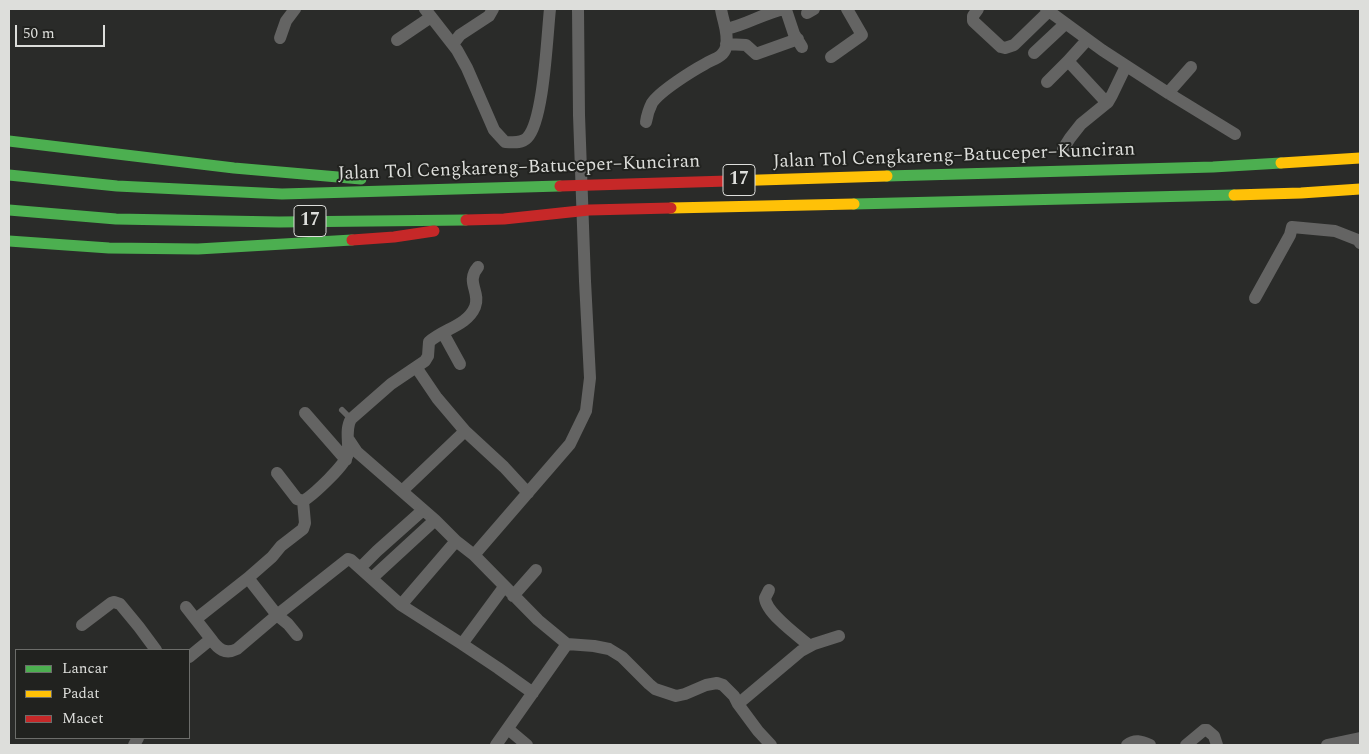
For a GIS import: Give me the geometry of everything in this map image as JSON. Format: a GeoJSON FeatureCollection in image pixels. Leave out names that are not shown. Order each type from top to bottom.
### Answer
{"type":"FeatureCollection","features":[{"type":"Feature","properties":{"kind":"highway"},"geometry":{"type":"LineString","coordinates":[[9,141],[234,168],[462,188]]}},
{"type":"Feature","properties":{"kind":"highway","name":"Jalan Tol Cengkareng–Batuceper–Kunciran"},"geometry":{"type":"LineString","coordinates":[[9,175],[117,186],[282,194],[1213,167],[1360,158]]}},
{"type":"Feature","properties":{"kind":"highway","name":"17"},"geometry":{"type":"LineString","coordinates":[[9,210],[116,219],[280,222],[504,219],[589,210],[1301,193],[1360,189]]}},
{"type":"Feature","properties":{"kind":"highway"},"geometry":{"type":"LineString","coordinates":[[1301,193],[1360,197]]}},
{"type":"Feature","properties":{"kind":"highway"},"geometry":{"type":"LineString","coordinates":[[9,241],[109,248],[198,249],[394,238],[504,219]]}},
{"type":"Feature","properties":{"kind":"street"},"geometry":{"type":"LineString","coordinates":[[280,38],[286,20],[295,9]]}},
{"type":"Feature","properties":{"kind":"street"},"geometry":{"type":"LineString","coordinates":[[453,44],[460,35],[489,16],[494,9]]}},
{"type":"Feature","properties":{"kind":"street"},"geometry":{"type":"LineString","coordinates":[[397,40],[428,13],[453,44],[467,68],[494,130],[505,142],[518,143],[527,138],[533,127],[541,99],[550,9]]}},
{"type":"Feature","properties":{"kind":"street"},"geometry":{"type":"LineString","coordinates":[[474,556],[570,444],[586,410],[590,378],[579,115],[578,9]]}},
{"type":"Feature","properties":{"kind":"street"},"geometry":{"type":"LineString","coordinates":[[646,122],[652,103],[661,94],[694,70],[720,56],[725,51],[726,29],[721,9]]}},
{"type":"Feature","properties":{"kind":"street"},"geometry":{"type":"LineString","coordinates":[[726,29],[784,9],[794,34],[800,43],[756,54],[746,45],[726,44]]}},
{"type":"Feature","properties":{"kind":"street"},"geometry":{"type":"LineString","coordinates":[[831,57],[862,35],[847,9]]}},
{"type":"Feature","properties":{"kind":"street"},"geometry":{"type":"LineString","coordinates":[[978,9],[973,16],[973,20],[1001,47],[1006,48],[1014,45],[1056,14]]}},
{"type":"Feature","properties":{"kind":"street"},"geometry":{"type":"LineString","coordinates":[[1056,14],[1087,40],[1168,94],[1235,134]]}},
{"type":"Feature","properties":{"kind":"street"},"geometry":{"type":"LineString","coordinates":[[1034,53],[1056,14]]}},
{"type":"Feature","properties":{"kind":"street"},"geometry":{"type":"LineString","coordinates":[[1047,82],[1087,40]]}},
{"type":"Feature","properties":{"kind":"street"},"geometry":{"type":"LineString","coordinates":[[1068,61],[1107,103]]}},
{"type":"Feature","properties":{"kind":"street"},"geometry":{"type":"LineString","coordinates":[[1063,149],[1081,124],[1107,103],[1126,66]]}},
{"type":"Feature","properties":{"kind":"street"},"geometry":{"type":"LineString","coordinates":[[1168,94],[1191,67]]}},
{"type":"Feature","properties":{"kind":"street"},"geometry":{"type":"LineString","coordinates":[[1255,298],[1290,235],[1292,228],[1335,230],[1359,240]]}},
{"type":"Feature","properties":{"kind":"street"},"geometry":{"type":"LineString","coordinates":[[303,501],[325,483],[346,460],[349,440],[346,414],[426,361],[429,342],[470,316],[476,299],[472,278],[473,272],[478,266]]}},
{"type":"Feature","properties":{"kind":"street"},"geometry":{"type":"LineString","coordinates":[[443,333],[460,364]]}},
{"type":"Feature","properties":{"kind":"street"},"geometry":{"type":"LineString","coordinates":[[416,367],[437,398],[465,431],[504,467],[528,493]]}},
{"type":"Feature","properties":{"kind":"street"},"geometry":{"type":"LineString","coordinates":[[304,413],[346,460]]}},
{"type":"Feature","properties":{"kind":"street"},"geometry":{"type":"LineString","coordinates":[[402,492],[465,431]]}},
{"type":"Feature","properties":{"kind":"street"},"geometry":{"type":"LineString","coordinates":[[349,440],[357,452],[435,520],[552,633],[566,644],[609,649],[622,657],[648,684],[667,694],[676,696],[706,685],[723,685],[734,696],[758,731],[771,745]]}},
{"type":"Feature","properties":{"kind":"street"},"geometry":{"type":"LineString","coordinates":[[277,473],[297,498],[303,501]]}},
{"type":"Feature","properties":{"kind":"street"},"geometry":{"type":"LineString","coordinates":[[196,619],[248,578],[272,557],[281,546],[303,529],[305,523],[303,501]]}},
{"type":"Feature","properties":{"kind":"street"},"geometry":{"type":"LineString","coordinates":[[360,568],[423,510]]}},
{"type":"Feature","properties":{"kind":"street"},"geometry":{"type":"LineString","coordinates":[[372,578],[435,520]]}},
{"type":"Feature","properties":{"kind":"street"},"geometry":{"type":"LineString","coordinates":[[401,604],[456,541]]}},
{"type":"Feature","properties":{"kind":"street"},"geometry":{"type":"LineString","coordinates":[[186,607],[219,649],[231,652],[348,559],[401,604],[533,693]]}},
{"type":"Feature","properties":{"kind":"street"},"geometry":{"type":"LineString","coordinates":[[462,644],[508,591],[536,570]]}},
{"type":"Feature","properties":{"kind":"street"},"geometry":{"type":"LineString","coordinates":[[248,578],[277,615],[297,635]]}},
{"type":"Feature","properties":{"kind":"street"},"geometry":{"type":"LineString","coordinates":[[769,590],[765,598],[767,606],[810,646]]}},
{"type":"Feature","properties":{"kind":"street"},"geometry":{"type":"LineString","coordinates":[[82,625],[111,603],[117,603],[139,627],[155,649]]}},
{"type":"Feature","properties":{"kind":"street"},"geometry":{"type":"LineString","coordinates":[[738,704],[801,651],[839,636]]}},
{"type":"Feature","properties":{"kind":"street"},"geometry":{"type":"LineString","coordinates":[[190,656],[211,639]]}},
{"type":"Feature","properties":{"kind":"street"},"geometry":{"type":"LineString","coordinates":[[496,745],[566,644]]}},
{"type":"Feature","properties":{"kind":"street"},"geometry":{"type":"LineString","coordinates":[[508,729],[527,745]]}},
{"type":"Feature","properties":{"kind":"street"},"geometry":{"type":"LineString","coordinates":[[1186,745],[1204,730],[1207,730],[1214,736],[1217,745]]}},
{"type":"Feature","properties":{"kind":"street"},"geometry":{"type":"LineString","coordinates":[[1327,745],[1360,738]]}},
{"type":"Feature","properties":{"kind":"street"},"geometry":{"type":"LineString","coordinates":[[1127,745],[1136,741],[1142,741],[1150,745]]}},
{"type":"Feature","properties":{"kind":"traffic: fast"},"geometry":{"type":"LineString","coordinates":[[9,141],[234,168],[361,179]]}},
{"type":"Feature","properties":{"kind":"traffic: fast"},"geometry":{"type":"LineString","coordinates":[[887,176],[1213,167],[1281,163]]}},
{"type":"Feature","properties":{"kind":"traffic: fast"},"geometry":{"type":"LineString","coordinates":[[9,175],[117,186],[282,194],[560,186]]}},
{"type":"Feature","properties":{"kind":"traffic: fast"},"geometry":{"type":"LineString","coordinates":[[854,204],[1234,195]]}},
{"type":"Feature","properties":{"kind":"traffic: fast"},"geometry":{"type":"LineString","coordinates":[[9,210],[116,219],[279,222],[466,220]]}},
{"type":"Feature","properties":{"kind":"traffic: fast"},"geometry":{"type":"LineString","coordinates":[[9,241],[109,248],[198,249],[352,240]]}},
{"type":"Feature","properties":{"kind":"traffic: slow"},"geometry":{"type":"LineString","coordinates":[[1281,163],[1360,158]]}},
{"type":"Feature","properties":{"kind":"traffic: slow"},"geometry":{"type":"LineString","coordinates":[[728,181],[887,176]]}},
{"type":"Feature","properties":{"kind":"traffic: slow"},"geometry":{"type":"LineString","coordinates":[[1234,195],[1360,189]]}},
{"type":"Feature","properties":{"kind":"traffic: slow"},"geometry":{"type":"LineString","coordinates":[[671,208],[854,204]]}},
{"type":"Feature","properties":{"kind":"traffic: jam"},"geometry":{"type":"LineString","coordinates":[[560,186],[728,181]]}},
{"type":"Feature","properties":{"kind":"traffic: jam"},"geometry":{"type":"LineString","coordinates":[[466,220],[504,219],[589,210],[671,208]]}},
{"type":"Feature","properties":{"kind":"traffic: jam"},"geometry":{"type":"LineString","coordinates":[[352,240],[394,237],[434,231]]}}]}
